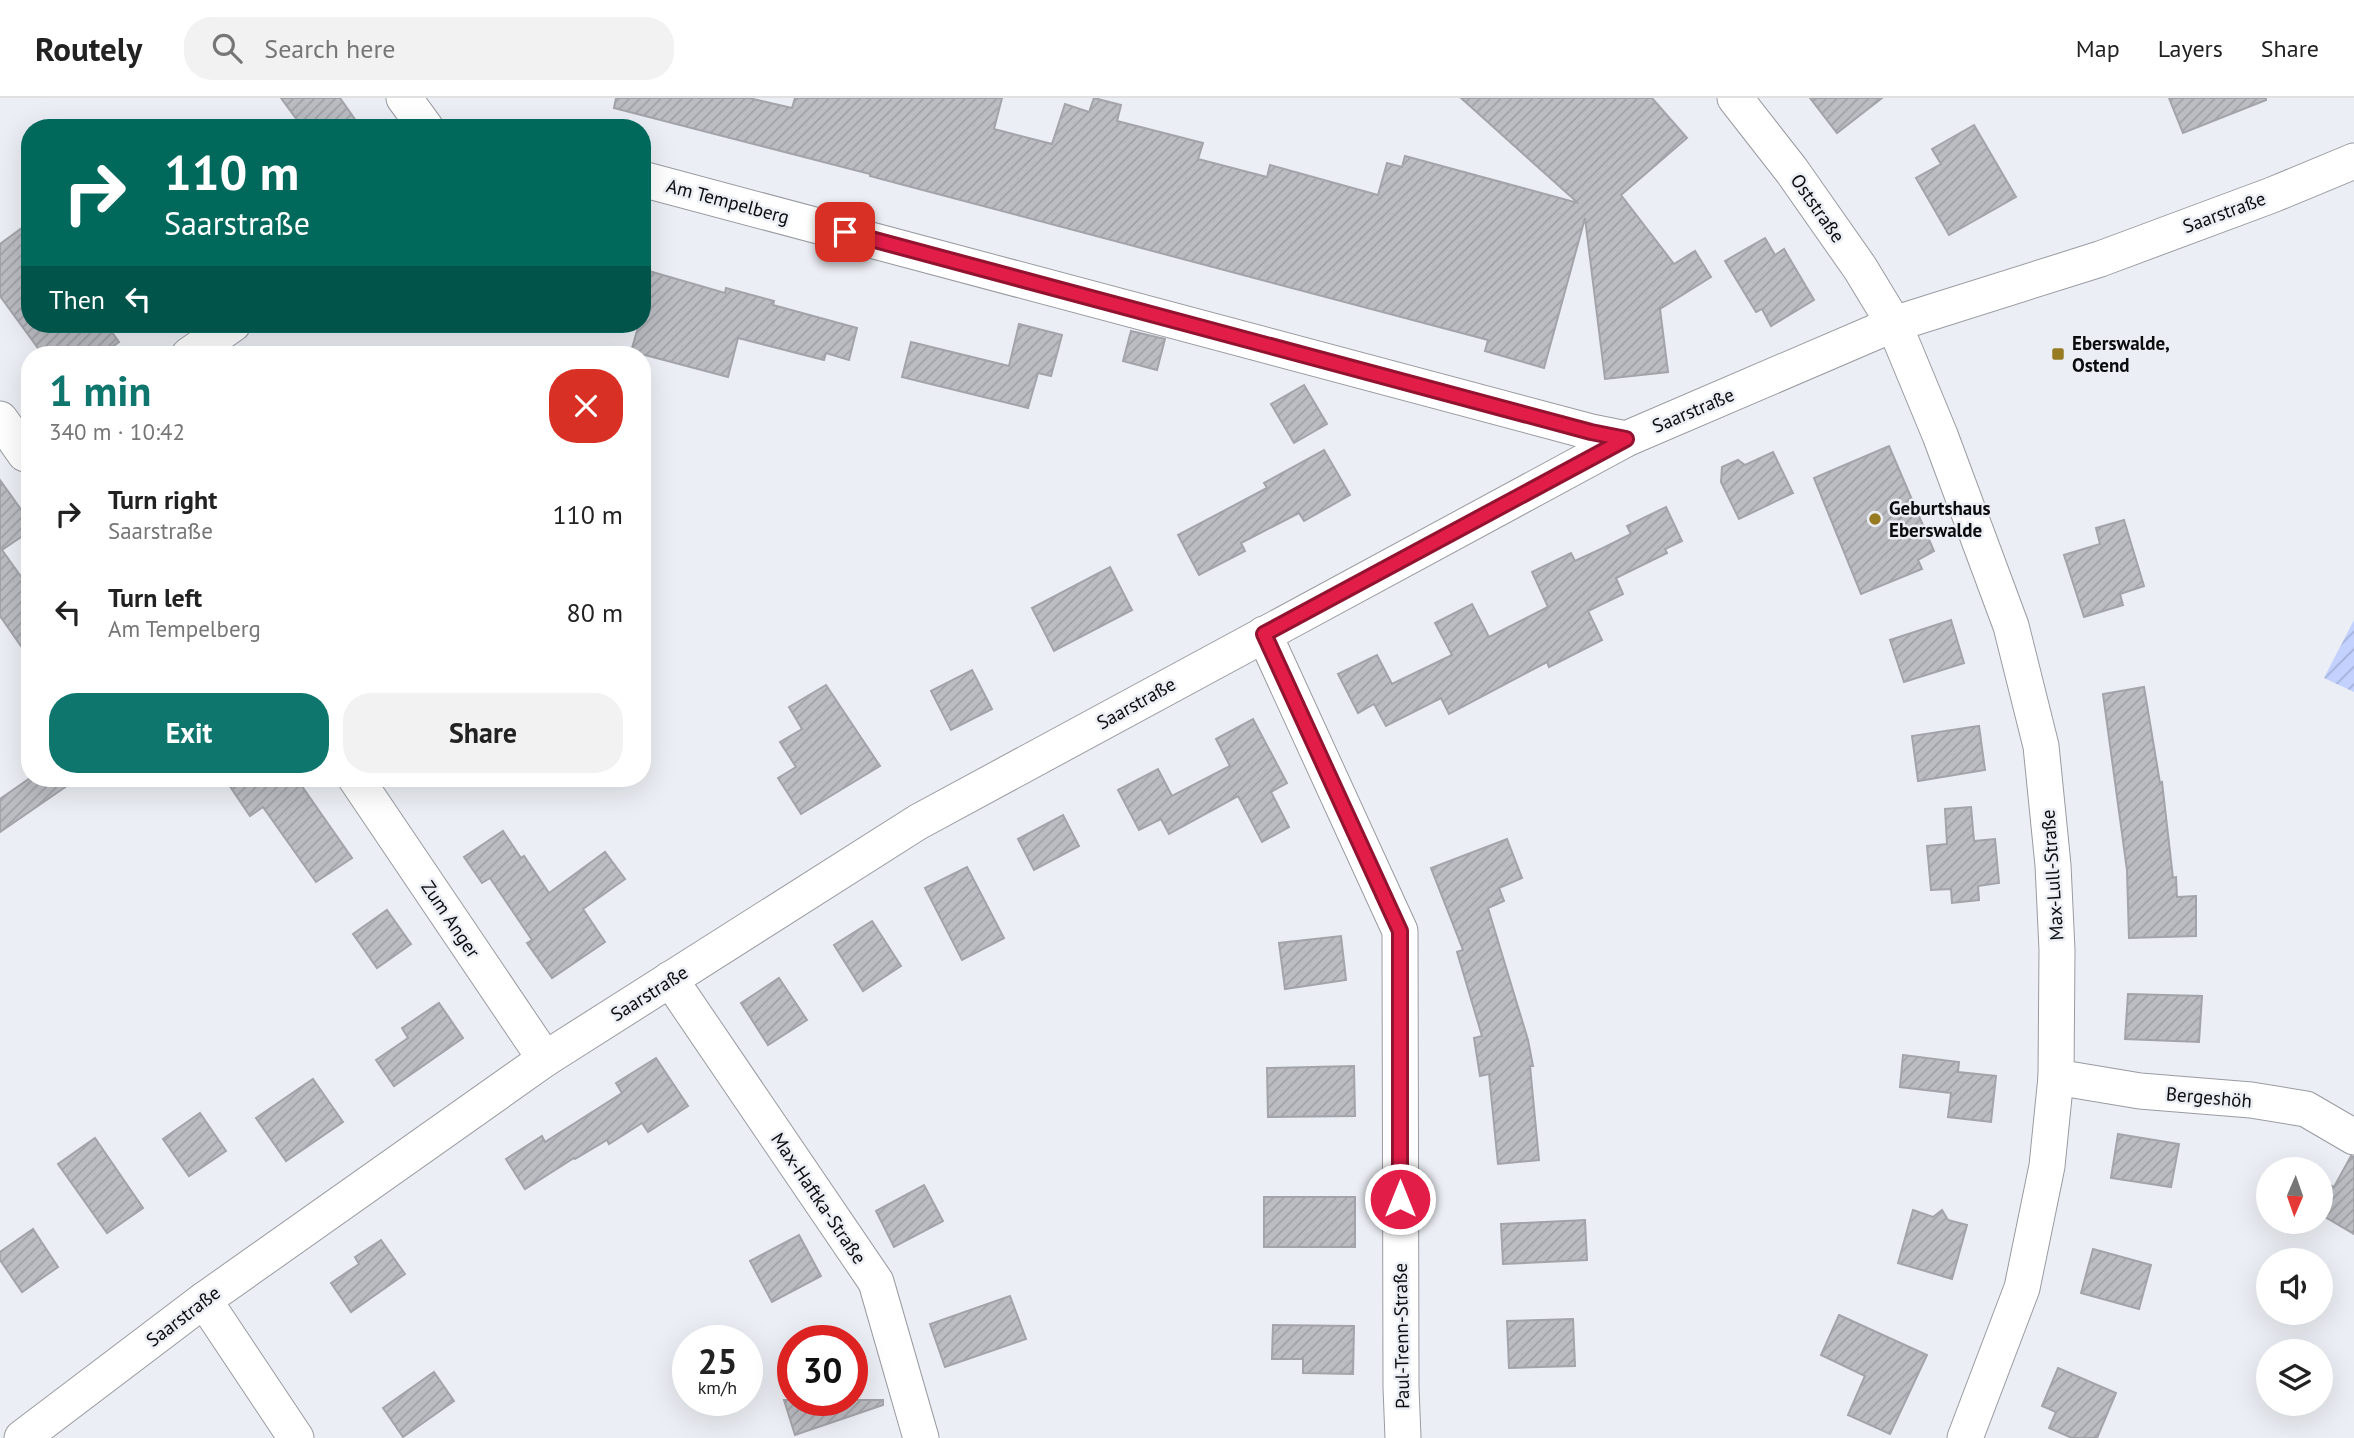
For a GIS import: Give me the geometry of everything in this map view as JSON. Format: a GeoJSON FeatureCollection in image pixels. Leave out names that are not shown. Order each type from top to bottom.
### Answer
{"type":"FeatureCollection","features":[{"type":"Feature","properties":{"kind":"street"},"geometry":{"type":"LineString","coordinates":[[404,98],[419,119]]}},
{"type":"Feature","properties":{"kind":"street","name":"Oststraße"},"geometry":{"type":"LineString","coordinates":[[1735,98],[1800,181],[1860,268],[1894,324]]}},
{"type":"Feature","properties":{"kind":"street","name":"Saarstraße"},"geometry":{"type":"LineString","coordinates":[[22,1438],[204,1300],[545,1059],[918,822],[1626,439],[1894,324],[2100,259],[2272,195],[2354,161]]}},
{"type":"Feature","properties":{"kind":"street","name":"Am Tempelberg"},"geometry":{"type":"LineString","coordinates":[[651,181],[1591,432],[1626,439]]}},
{"type":"Feature","properties":{"kind":"street","name":"Max-Lull-Straße"},"geometry":{"type":"LineString","coordinates":[[1894,324],[1940,435],[2011,626],[2040,746],[2053,865],[2056,926],[2056,1077],[2047,1166],[2022,1288],[1965,1438]]}},
{"type":"Feature","properties":{"kind":"street"},"geometry":{"type":"LineString","coordinates":[[202,346],[220,333]]}},
{"type":"Feature","properties":{"kind":"street"},"geometry":{"type":"LineString","coordinates":[[0,419],[18,459]]}},
{"type":"Feature","properties":{"kind":"street","name":"Paul-Trenn-Straße"},"geometry":{"type":"LineString","coordinates":[[1264,634],[1400,931],[1403,1438]]}},
{"type":"Feature","properties":{"kind":"street","name":"Zum Anger"},"geometry":{"type":"LineString","coordinates":[[361,787],[545,1059]]}},
{"type":"Feature","properties":{"kind":"street","name":"Max-Haftka-Straße"},"geometry":{"type":"LineString","coordinates":[[670,979],[876,1282],[921,1438]]}},
{"type":"Feature","properties":{"kind":"street","name":"Bergeshöh"},"geometry":{"type":"LineString","coordinates":[[2056,1077],[2140,1091],[2251,1100],[2306,1109],[2354,1137]]}},
{"type":"Feature","properties":{"kind":"street"},"geometry":{"type":"LineString","coordinates":[[204,1300],[296,1438]]}},
{"type":"Feature","properties":{"kind":"shaded area"},"geometry":{"type":"Polygon","coordinates":[[[2354,620],[2354,692],[2324,678],[2354,620]]]}},
{"type":"Feature","properties":{"kind":"building"},"geometry":{"type":"Polygon","coordinates":[[[281,98],[340,98],[355,119],[296,119],[281,98]]]}},
{"type":"Feature","properties":{"kind":"building"},"geometry":{"type":"Polygon","coordinates":[[[616,98],[749,98],[792,108],[795,98],[1002,98],[994,129],[1052,144],[1065,104],[1089,112],[1094,98],[1121,105],[1117,121],[1203,143],[1198,159],[1267,177],[1270,165],[1378,195],[1387,163],[1402,167],[1405,156],[1578,203],[1461,98],[1652,98],[1687,138],[1621,195],[1674,264],[1695,251],[1711,277],[1660,309],[1668,372],[1605,379],[1585,218],[1544,368],[1485,351],[1488,340],[614,108],[616,98]]]}},
{"type":"Feature","properties":{"kind":"building"},"geometry":{"type":"Polygon","coordinates":[[[1810,98],[1882,98],[1837,133],[1810,98]]]}},
{"type":"Feature","properties":{"kind":"building"},"geometry":{"type":"Polygon","coordinates":[[[2169,98],[2266,98],[2266,100],[2183,133],[2169,98]]]}},
{"type":"Feature","properties":{"kind":"building"},"geometry":{"type":"Polygon","coordinates":[[[1974,125],[2016,197],[1949,235],[1916,178],[1941,164],[1932,149],[1974,125]]]}},
{"type":"Feature","properties":{"kind":"building"},"geometry":{"type":"Polygon","coordinates":[[[21,229],[21,325],[0,296],[0,244],[21,229]]]}},
{"type":"Feature","properties":{"kind":"building"},"geometry":{"type":"Polygon","coordinates":[[[1765,238],[1775,255],[1784,249],[1814,300],[1771,326],[1762,309],[1756,312],[1725,261],[1765,238]]]}},
{"type":"Feature","properties":{"kind":"building"},"geometry":{"type":"Polygon","coordinates":[[[651,272],[725,293],[726,288],[774,301],[773,305],[857,328],[849,360],[826,353],[824,360],[738,338],[728,377],[651,357],[651,346],[633,346],[636,333],[651,333],[651,272]]]}},
{"type":"Feature","properties":{"kind":"building"},"geometry":{"type":"Polygon","coordinates":[[[1019,324],[1062,335],[1051,376],[1038,373],[1028,408],[902,377],[911,342],[1009,366],[1019,324]]]}},
{"type":"Feature","properties":{"kind":"building"},"geometry":{"type":"Polygon","coordinates":[[[1131,331],[1165,339],[1157,370],[1123,361],[1131,331]]]}},
{"type":"Feature","properties":{"kind":"building"},"geometry":{"type":"Polygon","coordinates":[[[27,333],[112,333],[119,342],[113,346],[36,346],[27,333]]]}},
{"type":"Feature","properties":{"kind":"building"},"geometry":{"type":"Polygon","coordinates":[[[1304,385],[1327,424],[1294,443],[1271,404],[1304,385]]]}},
{"type":"Feature","properties":{"kind":"building","name":"Geburtshaus Eberswalde"},"geometry":{"type":"Polygon","coordinates":[[[1889,446],[1934,551],[1918,560],[1922,569],[1861,594],[1814,478],[1889,446]]]}},
{"type":"Feature","properties":{"kind":"building"},"geometry":{"type":"Polygon","coordinates":[[[1324,450],[1350,495],[1304,521],[1299,513],[1241,543],[1245,551],[1199,575],[1178,535],[1267,488],[1264,483],[1324,450]]]}},
{"type":"Feature","properties":{"kind":"building"},"geometry":{"type":"Polygon","coordinates":[[[1773,452],[1793,493],[1739,519],[1721,482],[1722,467],[1738,460],[1745,465],[1773,452]]]}},
{"type":"Feature","properties":{"kind":"building"},"geometry":{"type":"Polygon","coordinates":[[[0,480],[21,509],[21,537],[2,550],[21,576],[21,646],[0,616],[0,480]]]}},
{"type":"Feature","properties":{"kind":"building"},"geometry":{"type":"Polygon","coordinates":[[[1666,507],[1682,541],[1665,549],[1667,553],[1616,578],[1623,594],[1588,611],[1602,640],[1549,667],[1547,662],[1449,714],[1441,698],[1386,726],[1374,704],[1358,713],[1338,674],[1377,655],[1392,684],[1452,655],[1435,623],[1472,604],[1489,637],[1548,607],[1532,572],[1571,553],[1575,561],[1603,548],[1631,534],[1627,526],[1666,507]]]}},
{"type":"Feature","properties":{"kind":"building"},"geometry":{"type":"Polygon","coordinates":[[[2124,520],[2144,586],[2120,594],[2123,605],[2084,617],[2064,555],[2100,544],[2096,528],[2124,520]]]}},
{"type":"Feature","properties":{"kind":"building"},"geometry":{"type":"Polygon","coordinates":[[[1110,567],[1132,610],[1054,651],[1032,608],[1110,567]]]}},
{"type":"Feature","properties":{"kind":"building"},"geometry":{"type":"Polygon","coordinates":[[[1951,620],[1964,663],[1904,682],[1890,640],[1951,620]]]}},
{"type":"Feature","properties":{"kind":"building"},"geometry":{"type":"Polygon","coordinates":[[[972,670],[992,709],[951,730],[931,691],[972,670]]]}},
{"type":"Feature","properties":{"kind":"building"},"geometry":{"type":"Polygon","coordinates":[[[826,685],[880,766],[801,814],[778,778],[796,767],[780,742],[802,729],[789,707],[826,685]]]}},
{"type":"Feature","properties":{"kind":"building"},"geometry":{"type":"Polygon","coordinates":[[[2144,687],[2160,783],[2162,782],[2173,878],[2176,877],[2177,897],[2196,896],[2196,936],[2129,938],[2127,870],[2103,694],[2144,687]]]}},
{"type":"Feature","properties":{"kind":"building"},"geometry":{"type":"Polygon","coordinates":[[[1253,719],[1287,783],[1271,792],[1289,827],[1262,842],[1238,796],[1169,834],[1161,819],[1139,830],[1118,790],[1158,769],[1172,796],[1230,766],[1216,739],[1253,719]]]}},
{"type":"Feature","properties":{"kind":"building"},"geometry":{"type":"Polygon","coordinates":[[[1979,726],[1985,770],[1918,781],[1912,736],[1979,726]]]}},
{"type":"Feature","properties":{"kind":"building"},"geometry":{"type":"Polygon","coordinates":[[[21,784],[21,787],[65,787],[0,832],[0,799],[21,784]]]}},
{"type":"Feature","properties":{"kind":"building"},"geometry":{"type":"Polygon","coordinates":[[[230,787],[302,787],[352,858],[316,882],[263,807],[250,816],[230,787]]]}},
{"type":"Feature","properties":{"kind":"building"},"geometry":{"type":"Polygon","coordinates":[[[1971,807],[1974,841],[1995,839],[1999,883],[1978,886],[1979,900],[1952,903],[1951,889],[1931,890],[1927,846],[1947,844],[1945,809],[1971,807]]]}},
{"type":"Feature","properties":{"kind":"building"},"geometry":{"type":"Polygon","coordinates":[[[1063,815],[1079,846],[1034,870],[1018,839],[1063,815]]]}},
{"type":"Feature","properties":{"kind":"building"},"geometry":{"type":"Polygon","coordinates":[[[503,831],[549,893],[605,852],[625,879],[583,909],[605,942],[552,978],[527,943],[532,940],[490,878],[482,883],[464,857],[503,831]]]}},
{"type":"Feature","properties":{"kind":"building"},"geometry":{"type":"Polygon","coordinates":[[[1507,839],[1522,878],[1499,888],[1504,901],[1488,908],[1528,1040],[1533,1066],[1530,1066],[1539,1160],[1498,1164],[1489,1074],[1480,1076],[1474,1038],[1482,1036],[1457,952],[1463,950],[1431,868],[1507,839]]]}},
{"type":"Feature","properties":{"kind":"building"},"geometry":{"type":"Polygon","coordinates":[[[967,867],[1004,938],[962,960],[925,888],[967,867]]]}},
{"type":"Feature","properties":{"kind":"building"},"geometry":{"type":"Polygon","coordinates":[[[387,910],[411,944],[377,968],[353,934],[387,910]]]}},
{"type":"Feature","properties":{"kind":"building"},"geometry":{"type":"Polygon","coordinates":[[[872,921],[901,966],[863,991],[834,945],[872,921]]]}},
{"type":"Feature","properties":{"kind":"building"},"geometry":{"type":"Polygon","coordinates":[[[1341,936],[1346,980],[1285,989],[1279,943],[1341,936]]]}},
{"type":"Feature","properties":{"kind":"building"},"geometry":{"type":"Polygon","coordinates":[[[779,978],[807,1020],[768,1045],[741,1003],[779,978]]]}},
{"type":"Feature","properties":{"kind":"building"},"geometry":{"type":"Polygon","coordinates":[[[2128,994],[2202,996],[2199,1042],[2125,1039],[2128,994]]]}},
{"type":"Feature","properties":{"kind":"building"},"geometry":{"type":"Polygon","coordinates":[[[439,1003],[463,1038],[394,1086],[376,1060],[408,1038],[402,1028],[439,1003]]]}},
{"type":"Feature","properties":{"kind":"building"},"geometry":{"type":"Polygon","coordinates":[[[1903,1055],[1959,1062],[1958,1072],[1996,1076],[1991,1122],[1948,1117],[1951,1093],[1900,1087],[1903,1055]]]}},
{"type":"Feature","properties":{"kind":"building"},"geometry":{"type":"Polygon","coordinates":[[[656,1058],[688,1106],[648,1132],[642,1123],[609,1144],[607,1140],[525,1189],[506,1159],[542,1136],[545,1142],[622,1093],[616,1083],[656,1058]]]}},
{"type":"Feature","properties":{"kind":"building"},"geometry":{"type":"Polygon","coordinates":[[[1354,1066],[1355,1116],[1268,1117],[1267,1068],[1354,1066]]]}},
{"type":"Feature","properties":{"kind":"building"},"geometry":{"type":"Polygon","coordinates":[[[313,1079],[343,1122],[286,1161],[256,1118],[313,1079]]]}},
{"type":"Feature","properties":{"kind":"building"},"geometry":{"type":"Polygon","coordinates":[[[200,1113],[226,1151],[189,1176],[163,1139],[200,1113]]]}},
{"type":"Feature","properties":{"kind":"building"},"geometry":{"type":"Polygon","coordinates":[[[2118,1134],[2179,1144],[2171,1187],[2111,1178],[2118,1134]]]}},
{"type":"Feature","properties":{"kind":"building"},"geometry":{"type":"Polygon","coordinates":[[[95,1138],[143,1208],[107,1233],[58,1164],[95,1138]]]}},
{"type":"Feature","properties":{"kind":"building"},"geometry":{"type":"Polygon","coordinates":[[[2351,1156],[2354,1157],[2354,1234],[2333,1222],[2334,1187],[2351,1156]]]}},
{"type":"Feature","properties":{"kind":"building"},"geometry":{"type":"Polygon","coordinates":[[[924,1185],[943,1221],[894,1247],[876,1211],[924,1185]]]}},
{"type":"Feature","properties":{"kind":"building"},"geometry":{"type":"Polygon","coordinates":[[[1264,1197],[1355,1197],[1355,1247],[1264,1247],[1264,1197]]]}},
{"type":"Feature","properties":{"kind":"building"},"geometry":{"type":"Polygon","coordinates":[[[1913,1210],[1933,1217],[1942,1210],[1948,1220],[1967,1225],[1952,1279],[1898,1263],[1913,1210]]]}},
{"type":"Feature","properties":{"kind":"building"},"geometry":{"type":"Polygon","coordinates":[[[1585,1220],[1587,1260],[1503,1264],[1501,1224],[1585,1220]]]}},
{"type":"Feature","properties":{"kind":"building"},"geometry":{"type":"Polygon","coordinates":[[[33,1229],[58,1267],[22,1292],[0,1260],[0,1252],[33,1229]]]}},
{"type":"Feature","properties":{"kind":"building"},"geometry":{"type":"Polygon","coordinates":[[[799,1235],[821,1276],[772,1302],[750,1261],[799,1235]]]}},
{"type":"Feature","properties":{"kind":"building"},"geometry":{"type":"Polygon","coordinates":[[[381,1240],[405,1274],[351,1312],[331,1283],[359,1264],[355,1257],[381,1240]]]}},
{"type":"Feature","properties":{"kind":"building"},"geometry":{"type":"Polygon","coordinates":[[[2093,1249],[2151,1265],[2139,1309],[2081,1293],[2093,1249]]]}},
{"type":"Feature","properties":{"kind":"building"},"geometry":{"type":"Polygon","coordinates":[[[1010,1296],[1026,1339],[945,1367],[930,1324],[1010,1296]]]}},
{"type":"Feature","properties":{"kind":"building"},"geometry":{"type":"Polygon","coordinates":[[[1839,1315],[1927,1355],[1890,1434],[1848,1415],[1865,1376],[1821,1355],[1839,1315]]]}},
{"type":"Feature","properties":{"kind":"building"},"geometry":{"type":"Polygon","coordinates":[[[1573,1319],[1575,1366],[1509,1368],[1507,1321],[1573,1319]]]}},
{"type":"Feature","properties":{"kind":"building"},"geometry":{"type":"Polygon","coordinates":[[[1273,1325],[1354,1326],[1353,1374],[1303,1373],[1303,1359],[1272,1359],[1273,1325]]]}},
{"type":"Feature","properties":{"kind":"building"},"geometry":{"type":"Polygon","coordinates":[[[2058,1368],[2116,1393],[2097,1438],[2072,1438],[2049,1428],[2056,1412],[2042,1406],[2058,1368]]]}},
{"type":"Feature","properties":{"kind":"building"},"geometry":{"type":"Polygon","coordinates":[[[434,1372],[454,1401],[403,1437],[383,1408],[434,1372]]]}},
{"type":"Feature","properties":{"kind":"building"},"geometry":{"type":"Polygon","coordinates":[[[868,1400],[883,1400],[883,1405],[868,1410],[868,1400]]]}},
{"type":"Feature","properties":{"kind":"building"},"geometry":{"type":"Polygon","coordinates":[[[789,1416],[851,1416],[795,1435],[789,1416]]]}},
{"type":"Feature","properties":{"kind":"place","name":"Eberswalde, Ostend"},"geometry":{"type":"Point","coordinates":[2058,354]}},
{"type":"Feature","properties":{"kind":"place","name":"Geburtshaus Eberswalde"},"geometry":{"type":"Point","coordinates":[1875,519]}},
{"type":"Feature","properties":{"kind":"route"},"geometry":{"type":"LineString","coordinates":[[845,232],[1591,432],[1626,439],[1264,634],[1400,931],[1400,1199]]}}]}
